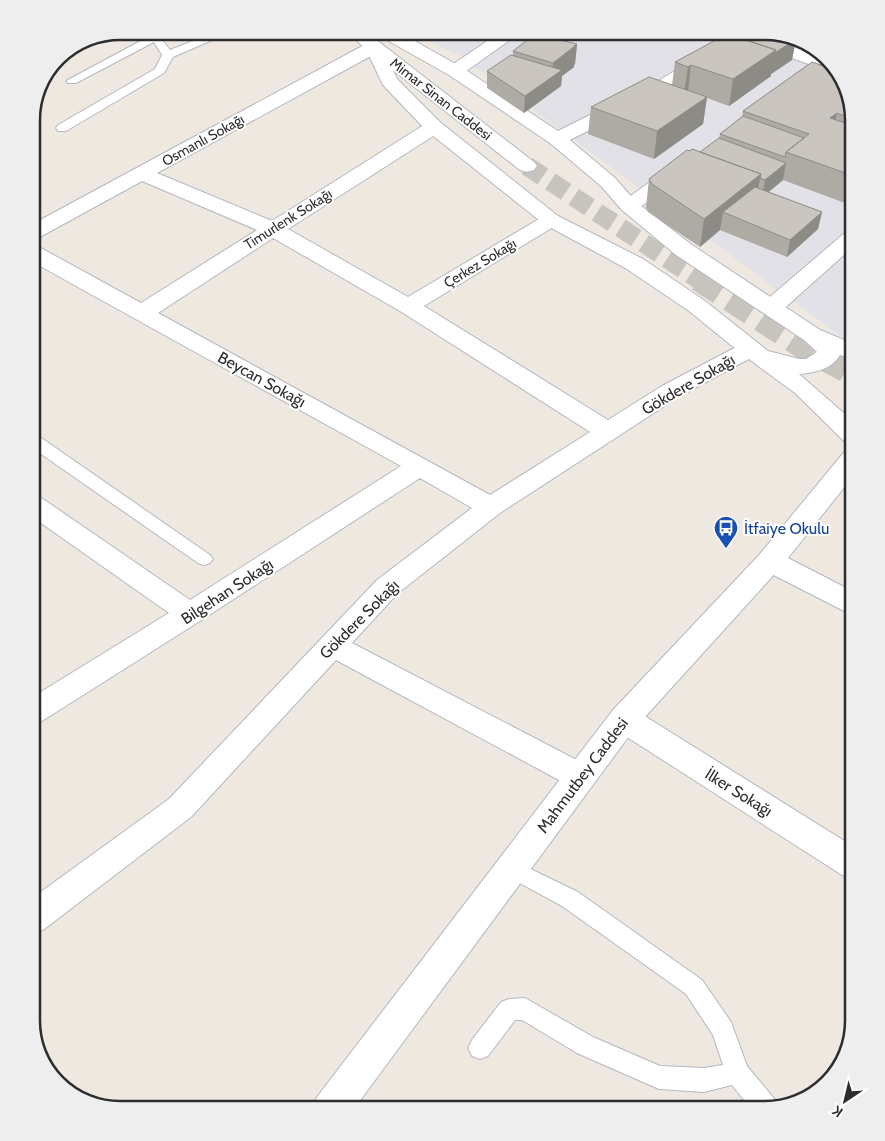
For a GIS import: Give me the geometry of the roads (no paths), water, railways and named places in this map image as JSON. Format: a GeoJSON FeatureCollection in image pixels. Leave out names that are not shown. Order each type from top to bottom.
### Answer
{"type":"FeatureCollection","features":[{"type":"Feature","properties":{"kind":"street","name":"Osmanlı Sokağı"},"geometry":{"type":"LineString","coordinates":[[40,229],[142,174],[372,40]]}},
{"type":"Feature","properties":{"kind":"street"},"geometry":{"type":"LineString","coordinates":[[380,40],[389,81],[434,127],[551,220],[634,264],[697,306],[750,349],[803,388],[845,428]]}},
{"type":"Feature","properties":{"kind":"street","name":"Mimar Sinan Caddesi"},"geometry":{"type":"LineString","coordinates":[[384,40],[546,162]]}},
{"type":"Feature","properties":{"kind":"street","name":"Mimar Sinan Caddesi"},"geometry":{"type":"LineString","coordinates":[[384,40],[527,166]]}},
{"type":"Feature","properties":{"kind":"street"},"geometry":{"type":"LineString","coordinates":[[388,40],[455,71],[557,138],[608,182],[629,206],[684,250],[772,307],[812,335],[829,350],[828,356],[818,365],[796,367],[777,362],[750,349]]}},
{"type":"Feature","properties":{"kind":"street"},"geometry":{"type":"LineString","coordinates":[[455,71],[501,40]]}},
{"type":"Feature","properties":{"kind":"street"},"geometry":{"type":"LineString","coordinates":[[557,138],[666,84],[736,40]]}},
{"type":"Feature","properties":{"kind":"street"},"geometry":{"type":"LineString","coordinates":[[761,40],[819,62]]}},
{"type":"Feature","properties":{"kind":"street"},"geometry":{"type":"LineString","coordinates":[[811,76],[825,69]]}},
{"type":"Feature","properties":{"kind":"street","name":"Timurlenk Sokağı"},"geometry":{"type":"LineString","coordinates":[[142,313],[434,127]]}},
{"type":"Feature","properties":{"kind":"street"},"geometry":{"type":"LineString","coordinates":[[629,206],[692,161]]}},
{"type":"Feature","properties":{"kind":"street"},"geometry":{"type":"LineString","coordinates":[[142,174],[272,229],[408,306],[608,431]]}},
{"type":"Feature","properties":{"kind":"street","name":"Çerkez Sokağı"},"geometry":{"type":"LineString","coordinates":[[408,306],[551,220]]}},
{"type":"Feature","properties":{"kind":"street"},"geometry":{"type":"LineString","coordinates":[[772,307],[845,242]]}},
{"type":"Feature","properties":{"kind":"street","name":"Beycan Sokağı"},"geometry":{"type":"LineString","coordinates":[[40,257],[491,507]]}},
{"type":"Feature","properties":{"kind":"street"},"geometry":{"type":"LineString","coordinates":[[812,335],[845,349]]}},
{"type":"Feature","properties":{"kind":"street","name":"Gökdere Sokağı"},"geometry":{"type":"LineString","coordinates":[[40,912],[180,808],[387,587],[491,507],[671,391],[750,349]]}},
{"type":"Feature","properties":{"kind":"street","name":"Bilgehan Sokağı"},"geometry":{"type":"LineString","coordinates":[[40,707],[190,614],[420,466]]}},
{"type":"Feature","properties":{"kind":"street","name":"Mahmutbey Caddesi"},"geometry":{"type":"LineString","coordinates":[[337,1101],[624,720],[770,561],[845,468]]}},
{"type":"Feature","properties":{"kind":"street"},"geometry":{"type":"LineString","coordinates":[[40,509],[190,614]]}},
{"type":"Feature","properties":{"kind":"street"},"geometry":{"type":"LineString","coordinates":[[770,561],[845,599]]}},
{"type":"Feature","properties":{"kind":"street"},"geometry":{"type":"LineString","coordinates":[[332,645],[581,777]]}},
{"type":"Feature","properties":{"kind":"street","name":"İlker Sokağı"},"geometry":{"type":"LineString","coordinates":[[624,720],[845,859]]}},
{"type":"Feature","properties":{"kind":"lane"},"geometry":{"type":"LineString","coordinates":[[72,81],[142,40]]}},
{"type":"Feature","properties":{"kind":"lane"},"geometry":{"type":"LineString","coordinates":[[157,40],[168,55]]}},
{"type":"Feature","properties":{"kind":"lane"},"geometry":{"type":"LineString","coordinates":[[62,128],[126,93],[160,71],[168,55],[206,40]]}},
{"type":"Feature","properties":{"kind":"lane"},"geometry":{"type":"LineString","coordinates":[[40,445],[204,559]]}},
{"type":"Feature","properties":{"kind":"lane"},"geometry":{"type":"LineString","coordinates":[[512,868],[570,899],[694,987],[723,1030],[737,1073],[760,1101]]}},
{"type":"Feature","properties":{"kind":"lane"},"geometry":{"type":"LineString","coordinates":[[480,1048],[508,1010],[525,1009],[585,1045],[659,1078],[704,1080],[737,1073]]}},
{"type":"Feature","properties":{"kind":"tunnel"},"geometry":{"type":"LineString","coordinates":[[527,166],[701,281]]}},
{"type":"Feature","properties":{"kind":"tunnel"},"geometry":{"type":"LineString","coordinates":[[699,279],[810,351],[845,369]]}},
{"type":"Feature","properties":{"kind":"place","name":"İtfaiye Okulu"},"geometry":{"type":"Point","coordinates":[726,549]}}]}
